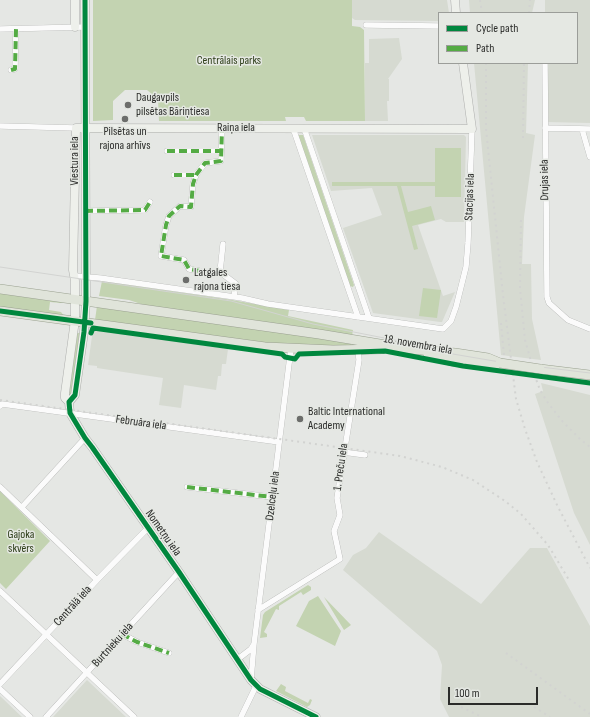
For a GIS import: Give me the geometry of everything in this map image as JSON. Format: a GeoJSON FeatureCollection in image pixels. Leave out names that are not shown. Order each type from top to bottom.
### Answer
{"type":"FeatureCollection","features":[{"type":"Feature","properties":{"kind":"main road","name":"18. novembra iela"},"geometry":{"type":"LineString","coordinates":[[0,289],[318,334],[410,349],[456,353],[488,358],[500,363],[590,375]]}},
{"type":"Feature","properties":{"kind":"main road","name":"18. novembra iela"},"geometry":{"type":"LineString","coordinates":[[0,311],[75,320],[257,346],[333,350],[376,348],[396,350],[487,366],[500,363]]}},
{"type":"Feature","properties":{"kind":"street"},"geometry":{"type":"LineString","coordinates":[[75,0],[75,28]]}},
{"type":"Feature","properties":{"kind":"street","name":"Viestura iela"},"geometry":{"type":"LineString","coordinates":[[85,0],[85,322]]}},
{"type":"Feature","properties":{"kind":"street"},"geometry":{"type":"LineString","coordinates":[[455,0],[456,12]]}},
{"type":"Feature","properties":{"kind":"street"},"geometry":{"type":"LineString","coordinates":[[366,25],[438,26]]}},
{"type":"Feature","properties":{"kind":"street"},"geometry":{"type":"LineString","coordinates":[[0,29],[85,28]]}},
{"type":"Feature","properties":{"kind":"street"},"geometry":{"type":"LineString","coordinates":[[12,70],[15,69],[16,29]]}},
{"type":"Feature","properties":{"kind":"street","name":"Stacijas iela"},"geometry":{"type":"LineString","coordinates":[[446,327],[451,321],[456,307],[466,267],[468,244],[472,128],[463,64]]}},
{"type":"Feature","properties":{"kind":"street","name":"Drujas iela"},"geometry":{"type":"LineString","coordinates":[[545,64],[547,297],[549,303],[568,320],[590,330]]}},
{"type":"Feature","properties":{"kind":"street","name":"Raiņa iela"},"geometry":{"type":"LineString","coordinates":[[0,126],[76,128],[472,128]]}},
{"type":"Feature","properties":{"kind":"street","name":"Viestura iela"},"geometry":{"type":"LineString","coordinates":[[75,320],[73,270],[76,128]]}},
{"type":"Feature","properties":{"kind":"street"},"geometry":{"type":"LineString","coordinates":[[200,271],[188,269],[184,260],[161,256],[166,224],[169,216],[180,206],[191,207],[193,184],[196,175],[205,163],[221,161],[222,128]]}},
{"type":"Feature","properties":{"kind":"street"},"geometry":{"type":"LineString","coordinates":[[293,128],[358,316]]}},
{"type":"Feature","properties":{"kind":"street"},"geometry":{"type":"LineString","coordinates":[[304,128],[369,318]]}},
{"type":"Feature","properties":{"kind":"street"},"geometry":{"type":"LineString","coordinates":[[545,128],[590,129]]}},
{"type":"Feature","properties":{"kind":"street"},"geometry":{"type":"LineString","coordinates":[[582,129],[590,157]]}},
{"type":"Feature","properties":{"kind":"street"},"geometry":{"type":"LineString","coordinates":[[167,151],[222,152]]}},
{"type":"Feature","properties":{"kind":"street"},"geometry":{"type":"LineString","coordinates":[[174,175],[196,175]]}},
{"type":"Feature","properties":{"kind":"street"},"geometry":{"type":"LineString","coordinates":[[85,211],[145,210],[150,202]]}},
{"type":"Feature","properties":{"kind":"street"},"geometry":{"type":"LineString","coordinates":[[223,244],[220,272],[236,284],[234,297]]}},
{"type":"Feature","properties":{"kind":"street","name":"18. novembra iela"},"geometry":{"type":"LineString","coordinates":[[74,276],[83,278],[86,276],[234,297],[268,304],[440,329],[446,327]]}},
{"type":"Feature","properties":{"kind":"street"},"geometry":{"type":"LineString","coordinates":[[349,291],[358,287]]}},
{"type":"Feature","properties":{"kind":"street","name":"Nometņu iela"},"geometry":{"type":"LineString","coordinates":[[75,320],[65,393],[65,398],[69,402],[70,413],[85,438],[179,572],[253,683]]}},
{"type":"Feature","properties":{"kind":"street","name":"Nometņu iela"},"geometry":{"type":"LineString","coordinates":[[69,402],[75,395],[85,322]]}},
{"type":"Feature","properties":{"kind":"street","name":"Dzelceļu iela"},"geometry":{"type":"LineString","coordinates":[[253,683],[254,644],[292,348]]}},
{"type":"Feature","properties":{"kind":"street","name":"1. Preču iela"},"geometry":{"type":"LineString","coordinates":[[258,610],[340,559],[334,531],[340,515],[337,498],[358,360],[358,349]]}},
{"type":"Feature","properties":{"kind":"street","name":"Februāra iela"},"geometry":{"type":"LineString","coordinates":[[1,405],[279,442]]}},
{"type":"Feature","properties":{"kind":"street"},"geometry":{"type":"LineString","coordinates":[[22,507],[85,438]]}},
{"type":"Feature","properties":{"kind":"street"},"geometry":{"type":"LineString","coordinates":[[343,452],[365,455]]}},
{"type":"Feature","properties":{"kind":"street"},"geometry":{"type":"LineString","coordinates":[[0,487],[97,580]]}},
{"type":"Feature","properties":{"kind":"street"},"geometry":{"type":"LineString","coordinates":[[187,487],[272,497]]}},
{"type":"Feature","properties":{"kind":"street","name":"Centrālā iela"},"geometry":{"type":"LineString","coordinates":[[0,684],[97,580],[148,528]]}},
{"type":"Feature","properties":{"kind":"street","name":"Burtnieku iela"},"geometry":{"type":"LineString","coordinates":[[46,717],[179,572]]}},
{"type":"Feature","properties":{"kind":"street"},"geometry":{"type":"LineString","coordinates":[[0,591],[134,717]]}},
{"type":"Feature","properties":{"kind":"street"},"geometry":{"type":"LineString","coordinates":[[122,634],[137,642],[169,653]]}},
{"type":"Feature","properties":{"kind":"street"},"geometry":{"type":"LineString","coordinates":[[238,659],[251,649],[254,644]]}},
{"type":"Feature","properties":{"kind":"street"},"geometry":{"type":"LineString","coordinates":[[241,717],[253,683],[316,717]]}},
{"type":"Feature","properties":{"kind":"street"},"geometry":{"type":"LineString","coordinates":[[0,689],[30,717]]}},
{"type":"Feature","properties":{"kind":"shaded area"},"geometry":{"type":"Polygon","coordinates":[[[352,0],[447,0],[449,12],[438,12],[438,21],[355,20],[352,18],[352,0]]]}},
{"type":"Feature","properties":{"kind":"shaded area"},"geometry":{"type":"Polygon","coordinates":[[[469,0],[535,0],[532,12],[470,12],[469,0]]]}},
{"type":"Feature","properties":{"kind":"shaded area"},"geometry":{"type":"Polygon","coordinates":[[[545,0],[590,0],[590,123],[546,122],[546,64],[578,64],[578,12],[545,12],[545,0]]]}},
{"type":"Feature","properties":{"kind":"shaded area"},"geometry":{"type":"Polygon","coordinates":[[[399,38],[402,59],[388,79],[388,121],[365,121],[365,63],[369,63],[369,39],[399,38]]]}},
{"type":"Feature","properties":{"kind":"shaded area"},"geometry":{"type":"Polygon","coordinates":[[[474,64],[528,64],[526,133],[535,135],[524,217],[522,264],[531,264],[532,319],[541,360],[501,355],[474,64]]]}},
{"type":"Feature","properties":{"kind":"shaded area"},"geometry":{"type":"Polygon","coordinates":[[[312,135],[464,135],[466,137],[464,222],[446,222],[441,219],[418,225],[443,296],[455,292],[442,322],[373,313],[343,228],[382,215],[372,188],[331,191],[312,135]]]}},
{"type":"Feature","properties":{"kind":"shaded area"},"geometry":{"type":"Polygon","coordinates":[[[93,329],[228,349],[226,364],[222,364],[221,376],[218,376],[216,390],[184,385],[181,408],[159,405],[163,378],[97,368],[97,366],[88,365],[93,329]]]}},
{"type":"Feature","properties":{"kind":"shaded area"},"geometry":{"type":"Polygon","coordinates":[[[541,383],[590,395],[590,545],[574,513],[535,394],[543,391],[541,383]]]}},
{"type":"Feature","properties":{"kind":"shaded area"},"geometry":{"type":"Polygon","coordinates":[[[379,532],[481,604],[530,548],[547,548],[590,626],[590,717],[449,717],[440,699],[442,665],[437,651],[343,570],[353,555],[366,548],[379,532]]]}},
{"type":"Feature","properties":{"kind":"shaded area"},"geometry":{"type":"Polygon","coordinates":[[[87,680],[126,717],[53,717],[87,680]]]}},
{"type":"Feature","properties":{"kind":"shaded area"},"geometry":{"type":"Polygon","coordinates":[[[0,696],[22,717],[0,717],[0,696]]]}},
{"type":"Feature","properties":{"kind":"green space","name":"Centrālais parks"},"geometry":{"type":"Polygon","coordinates":[[[93,0],[352,0],[352,26],[360,27],[364,30],[365,121],[306,121],[304,117],[285,117],[286,121],[159,121],[158,99],[147,90],[125,90],[113,101],[113,120],[93,121],[93,0]]]}},
{"type":"Feature","properties":{"kind":"green space"},"geometry":{"type":"Polygon","coordinates":[[[298,135],[303,135],[354,285],[353,287],[350,286],[298,135]]]}},
{"type":"Feature","properties":{"kind":"green space"},"geometry":{"type":"Polygon","coordinates":[[[435,148],[461,148],[461,197],[435,197],[435,186],[401,186],[408,212],[431,206],[435,220],[412,226],[418,249],[414,250],[397,186],[332,186],[332,182],[435,182],[435,148]]]}},
{"type":"Feature","properties":{"kind":"green space"},"geometry":{"type":"Polygon","coordinates":[[[102,281],[289,310],[288,316],[353,330],[352,336],[144,305],[129,300],[99,296],[102,281]]]}},
{"type":"Feature","properties":{"kind":"green space"},"geometry":{"type":"Polygon","coordinates":[[[423,288],[441,290],[437,318],[419,316],[423,288]]]}},
{"type":"Feature","properties":{"kind":"green space"},"geometry":{"type":"Polygon","coordinates":[[[0,292],[63,302],[50,302],[49,310],[61,312],[64,316],[0,307],[0,292]]]}},
{"type":"Feature","properties":{"kind":"green space"},"geometry":{"type":"Polygon","coordinates":[[[97,306],[351,342],[351,345],[283,345],[95,320],[97,306]]]}},
{"type":"Feature","properties":{"kind":"green space"},"geometry":{"type":"Polygon","coordinates":[[[77,333],[80,333],[70,395],[69,393],[77,333]]]}},
{"type":"Feature","properties":{"kind":"green space","name":"Gajoka skvērs"},"geometry":{"type":"Polygon","coordinates":[[[0,491],[50,541],[6,589],[0,583],[0,491]]]}},
{"type":"Feature","properties":{"kind":"green space"},"geometry":{"type":"Polygon","coordinates":[[[308,585],[311,587],[311,590],[303,595],[301,592],[279,606],[279,610],[276,609],[264,632],[267,634],[267,637],[260,638],[263,615],[265,612],[308,585]]]}},
{"type":"Feature","properties":{"kind":"green space"},"geometry":{"type":"Polygon","coordinates":[[[318,596],[341,631],[335,646],[296,626],[309,601],[318,596]]]}},
{"type":"Feature","properties":{"kind":"green space"},"geometry":{"type":"Polygon","coordinates":[[[324,597],[351,625],[344,630],[324,597]]]}},
{"type":"Feature","properties":{"kind":"green space"},"geometry":{"type":"Polygon","coordinates":[[[281,684],[286,687],[285,691],[308,703],[310,699],[312,700],[310,705],[307,707],[276,691],[281,684]]]}},
{"type":"Feature","properties":{"kind":"tram line"},"geometry":{"type":"LineString","coordinates":[[0,267],[231,301],[313,324],[430,347],[441,352],[500,362],[590,373]]}},
{"type":"Feature","properties":{"kind":"railway"},"geometry":{"type":"LineString","coordinates":[[480,0],[482,12]]}},
{"type":"Feature","properties":{"kind":"railway"},"geometry":{"type":"LineString","coordinates":[[529,12],[530,0]]}},
{"type":"Feature","properties":{"kind":"railway"},"geometry":{"type":"LineString","coordinates":[[486,64],[486,129],[503,295],[516,399],[537,462],[558,507],[590,568]]}},
{"type":"Feature","properties":{"kind":"railway"},"geometry":{"type":"LineString","coordinates":[[523,138],[524,64]]}},
{"type":"Feature","properties":{"kind":"railway"},"geometry":{"type":"LineString","coordinates":[[521,220],[520,288],[525,340],[536,379],[540,390],[548,403],[563,422],[590,447]]}},
{"type":"Feature","properties":{"kind":"railway"},"geometry":{"type":"LineString","coordinates":[[501,323],[506,377]]}},
{"type":"Feature","properties":{"kind":"railway"},"geometry":{"type":"LineString","coordinates":[[0,400],[400,456],[442,467],[473,480],[505,501],[521,514],[548,545],[569,580]]}},
{"type":"Feature","properties":{"kind":"railway"},"geometry":{"type":"LineString","coordinates":[[506,653],[590,714]]}},
{"type":"Feature","properties":{"kind":"railway"},"geometry":{"type":"LineString","coordinates":[[461,707],[482,717]]}},
{"type":"Feature","properties":{"kind":"railway"},"geometry":{"type":"LineString","coordinates":[[534,707],[550,717]]}},
{"type":"Feature","properties":{"kind":"marked path"},"geometry":{"type":"LineString","coordinates":[[11,70],[15,69],[16,29]]}},
{"type":"Feature","properties":{"kind":"marked path"},"geometry":{"type":"LineString","coordinates":[[200,271],[189,269],[184,260],[161,256],[169,216],[180,206],[191,207],[193,184],[196,175],[205,163],[221,161],[222,128]]}},
{"type":"Feature","properties":{"kind":"marked path"},"geometry":{"type":"LineString","coordinates":[[167,151],[221,151]]}},
{"type":"Feature","properties":{"kind":"marked path"},"geometry":{"type":"LineString","coordinates":[[174,175],[196,175]]}},
{"type":"Feature","properties":{"kind":"marked path"},"geometry":{"type":"LineString","coordinates":[[85,211],[145,210],[150,202]]}},
{"type":"Feature","properties":{"kind":"marked path"},"geometry":{"type":"LineString","coordinates":[[187,487],[272,497]]}},
{"type":"Feature","properties":{"kind":"marked path"},"geometry":{"type":"LineString","coordinates":[[122,634],[137,642],[169,653]]}},
{"type":"Feature","properties":{"kind":"cycle path"},"geometry":{"type":"LineString","coordinates":[[85,0],[86,301],[84,332],[75,395],[69,402],[70,413],[85,438],[179,572],[251,680],[260,689],[316,717]]}},
{"type":"Feature","properties":{"kind":"cycle path"},"geometry":{"type":"LineString","coordinates":[[0,311],[91,323]]}},
{"type":"Feature","properties":{"kind":"cycle path"},"geometry":{"type":"LineString","coordinates":[[91,333],[93,328],[282,354],[285,357],[295,359],[299,354],[385,351],[463,366],[590,383]]}},
{"type":"Feature","properties":{"kind":"place","name":"Daugavpils pilsētas Bāriņtiesa"},"geometry":{"type":"Point","coordinates":[128,105]}},
{"type":"Feature","properties":{"kind":"place","name":"Pilsētas un rajona arhīvs"},"geometry":{"type":"Point","coordinates":[125,119]}},
{"type":"Feature","properties":{"kind":"place","name":"Latgales rajona tiesa"},"geometry":{"type":"Point","coordinates":[186,280]}},
{"type":"Feature","properties":{"kind":"place","name":"Baltic International Academy"},"geometry":{"type":"Point","coordinates":[300,419]}}]}
